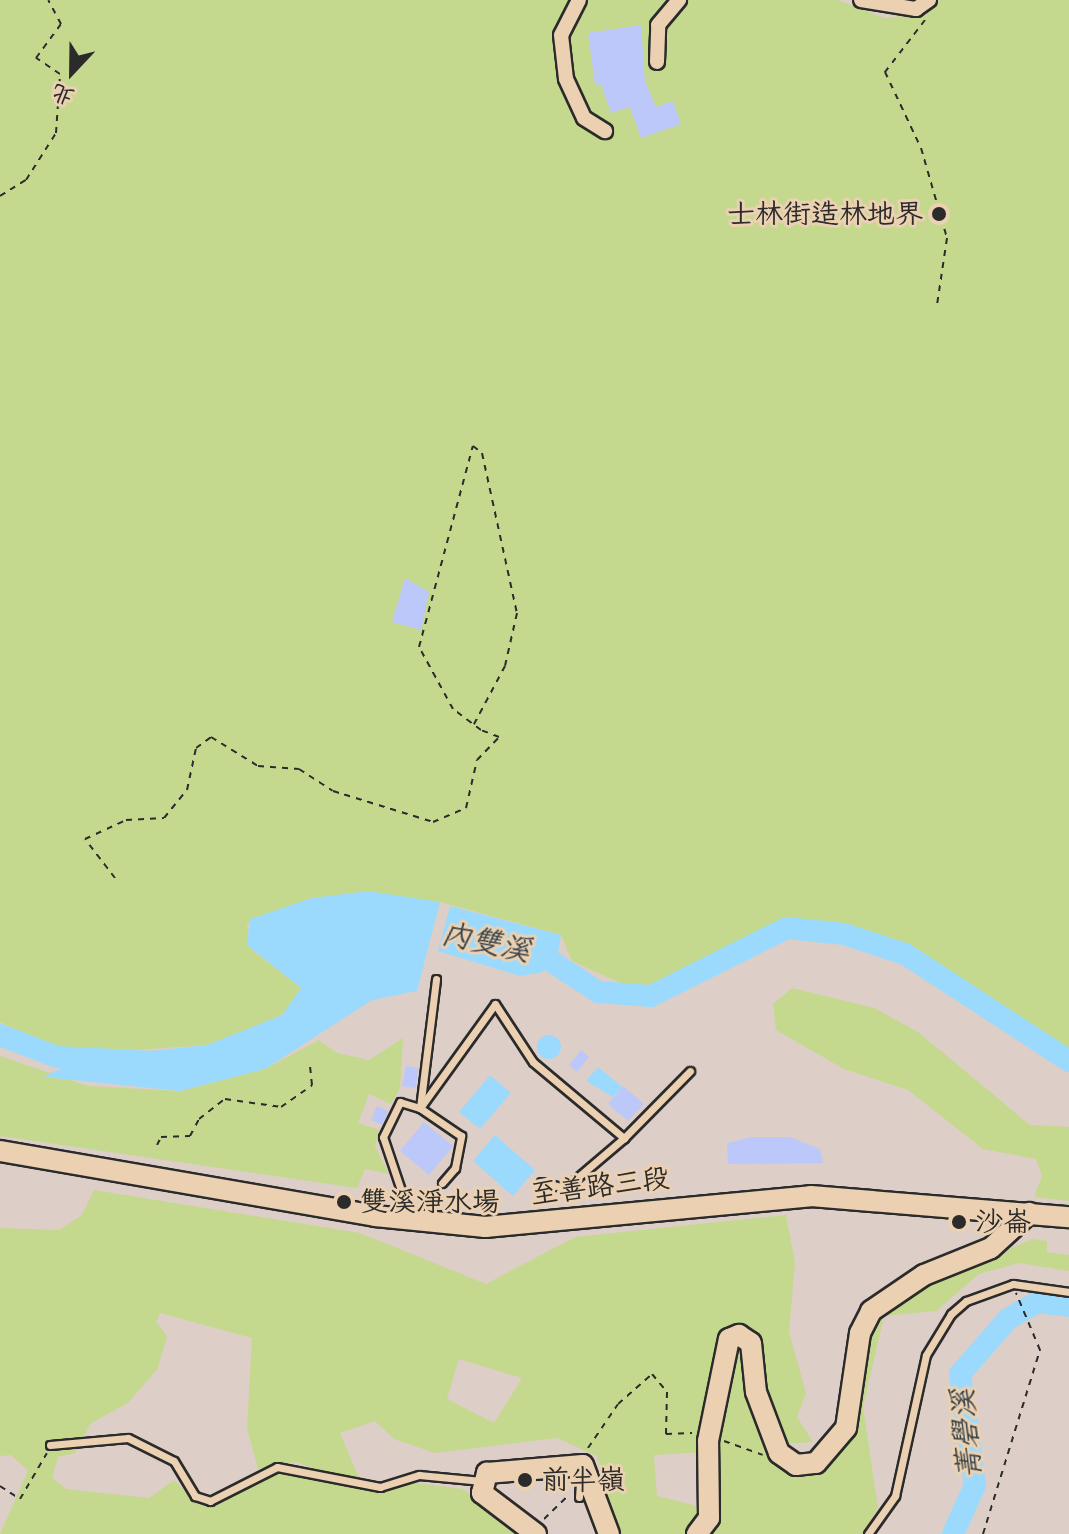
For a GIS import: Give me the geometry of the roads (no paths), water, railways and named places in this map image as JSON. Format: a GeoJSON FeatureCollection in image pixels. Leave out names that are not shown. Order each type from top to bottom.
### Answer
{"type":"FeatureCollection","features":[{"type":"Feature","properties":{"kind":"street"},"geometry":{"type":"LineString","coordinates":[[579,0],[561,35],[566,79],[584,118],[605,131]]}},
{"type":"Feature","properties":{"kind":"street"},"geometry":{"type":"LineString","coordinates":[[657,62],[658,25],[679,0]]}},
{"type":"Feature","properties":{"kind":"street"},"geometry":{"type":"LineString","coordinates":[[861,0],[916,9],[930,6]]}},
{"type":"Feature","properties":{"kind":"street","name":"至善路三段"},"geometry":{"type":"LineString","coordinates":[[0,1151],[410,1219],[485,1227],[811,1196],[1069,1217]]}},
{"type":"Feature","properties":{"kind":"street"},"geometry":{"type":"LineString","coordinates":[[697,1534],[709,1518],[704,1432],[729,1339],[739,1335],[751,1343],[756,1392],[779,1453],[796,1465],[816,1463],[846,1428],[860,1333],[871,1311],[924,1275],[991,1248],[1029,1213]]}},
{"type":"Feature","properties":{"kind":"street"},"geometry":{"type":"LineString","coordinates":[[535,1530],[494,1505],[482,1481],[487,1473],[583,1465],[609,1534]]}},
{"type":"Feature","properties":{"kind":"lane"},"geometry":{"type":"LineString","coordinates":[[420,1108],[436,979]]}},
{"type":"Feature","properties":{"kind":"lane"},"geometry":{"type":"LineString","coordinates":[[420,1108],[495,1004],[533,1062],[624,1138]]}},
{"type":"Feature","properties":{"kind":"lane"},"geometry":{"type":"LineString","coordinates":[[541,1182],[565,1188],[624,1138],[690,1071]]}},
{"type":"Feature","properties":{"kind":"lane"},"geometry":{"type":"LineString","coordinates":[[410,1219],[382,1146],[400,1102],[420,1108],[461,1136],[455,1168],[442,1183]]}},
{"type":"Feature","properties":{"kind":"lane"},"geometry":{"type":"LineString","coordinates":[[868,1534],[895,1496],[923,1367],[951,1314],[966,1301],[1013,1284],[1069,1292]]}},
{"type":"Feature","properties":{"kind":"lane"},"geometry":{"type":"LineString","coordinates":[[50,1445],[128,1438],[174,1461],[195,1496],[210,1501],[277,1467],[380,1487],[419,1475],[482,1481]]}},
{"type":"Feature","properties":{"kind":"lane"},"geometry":{"type":"LineString","coordinates":[[579,1497],[583,1465]]}},
{"type":"Feature","properties":{"kind":"water"},"geometry":{"type":"Polygon","coordinates":[[[368,891],[440,902],[417,991],[372,1000],[265,1069],[180,1091],[44,1077],[67,1065],[122,1066],[140,1052],[207,1045],[282,1015],[301,988],[247,945],[250,919],[312,898],[368,891]]]}},
{"type":"Feature","properties":{"kind":"water"},"geometry":{"type":"Polygon","coordinates":[[[450,906],[561,935],[558,953],[543,972],[520,976],[438,951],[450,906]]]}},
{"type":"Feature","properties":{"kind":"water"},"geometry":{"type":"Polygon","coordinates":[[[549,1035],[560,1042],[561,1047],[554,1058],[549,1059],[538,1052],[537,1047],[544,1036],[549,1035]]]}},
{"type":"Feature","properties":{"kind":"water"},"geometry":{"type":"Polygon","coordinates":[[[598,1067],[622,1087],[613,1097],[586,1081],[598,1067]]]}},
{"type":"Feature","properties":{"kind":"water"},"geometry":{"type":"Polygon","coordinates":[[[490,1075],[511,1093],[480,1129],[459,1112],[490,1075]]]}},
{"type":"Feature","properties":{"kind":"water"},"geometry":{"type":"Polygon","coordinates":[[[495,1135],[535,1170],[513,1196],[473,1161],[495,1135]]]}},
{"type":"Feature","properties":{"kind":"waterway","name":"內雙溪"},"geometry":{"type":"LineString","coordinates":[[528,946],[598,992],[651,996],[787,928],[844,934],[905,954],[1069,1061]]}},
{"type":"Feature","properties":{"kind":"waterway","name":"內雙溪"},"geometry":{"type":"LineString","coordinates":[[0,1035],[57,1057],[153,1062]]}},
{"type":"Feature","properties":{"kind":"waterway","name":"菁礐溪"},"geometry":{"type":"LineString","coordinates":[[953,1534],[975,1485],[960,1374],[1008,1319],[1037,1302],[1069,1306]]}},
{"type":"Feature","properties":{"kind":"place","name":"士林街造林地界"},"geometry":{"type":"Point","coordinates":[939,214]}},
{"type":"Feature","properties":{"kind":"place","name":"雙溪淨水場"},"geometry":{"type":"Point","coordinates":[344,1202]}},
{"type":"Feature","properties":{"kind":"place","name":"沙崙"},"geometry":{"type":"Point","coordinates":[959,1222]}},
{"type":"Feature","properties":{"kind":"place","name":"前半嶺"},"geometry":{"type":"Point","coordinates":[525,1480]}}]}
